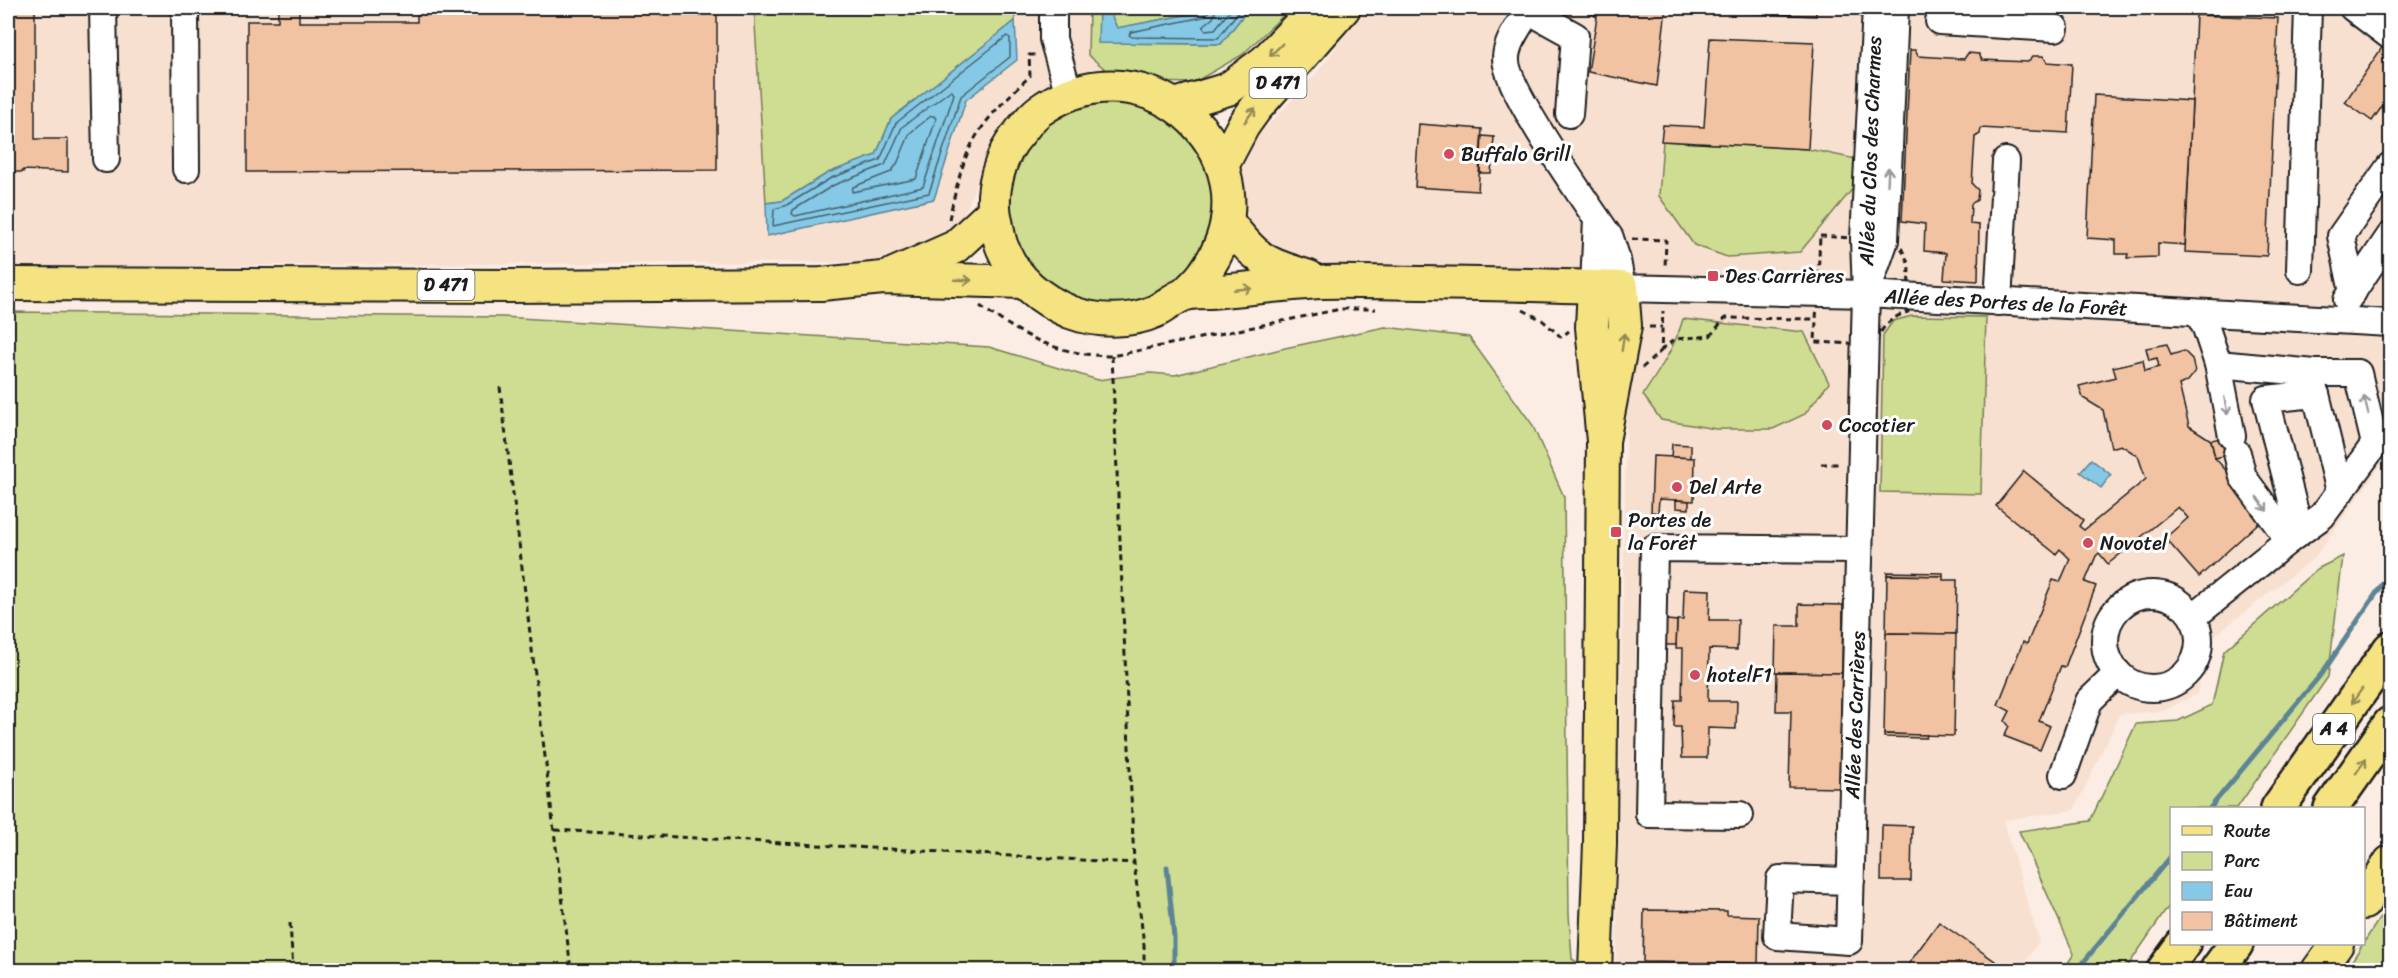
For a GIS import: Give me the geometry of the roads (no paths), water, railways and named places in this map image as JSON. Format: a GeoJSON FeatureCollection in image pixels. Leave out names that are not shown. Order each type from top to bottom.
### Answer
{"type":"FeatureCollection","features":[{"type":"Feature","properties":{"kind":"highway","name":"A 4"},"geometry":{"type":"LineString","coordinates":[[2279,807],[2391,649]]}},
{"type":"Feature","properties":{"kind":"highway","name":"A 4"},"geometry":{"type":"LineString","coordinates":[[2332,807],[2391,724]]}},
{"type":"Feature","properties":{"kind":"highway"},"geometry":{"type":"LineString","coordinates":[[2164,970],[2182,945]]}},
{"type":"Feature","properties":{"kind":"highway"},"geometry":{"type":"LineString","coordinates":[[2217,970],[2235,945]]}},
{"type":"Feature","properties":{"kind":"main road","name":"D 471"},"geometry":{"type":"LineString","coordinates":[[1175,105],[1228,89],[1265,61],[1316,8]]}},
{"type":"Feature","properties":{"kind":"main road","name":"D 471"},"geometry":{"type":"LineString","coordinates":[[1222,166],[1243,126],[1256,108],[1344,8]]}},
{"type":"Feature","properties":{"kind":"main road"},"geometry":{"type":"LineString","coordinates":[[1112,86],[1134,88],[1155,94],[1175,105],[1204,131],[1222,166],[1228,193],[1227,221],[1219,248],[1205,273],[1185,294],[1154,312],[1120,320],[1084,318],[1052,304],[1024,282],[1003,249],[994,211],[997,174],[1012,140],[1037,112],[1069,93],[1090,88],[1112,86]]}},
{"type":"Feature","properties":{"kind":"main road","name":"D 471"},"geometry":{"type":"LineString","coordinates":[[883,278],[955,247],[994,211]]}},
{"type":"Feature","properties":{"kind":"main road"},"geometry":{"type":"LineString","coordinates":[[1227,221],[1252,253],[1269,265],[1324,282]]}},
{"type":"Feature","properties":{"kind":"main road","name":"D 471"},"geometry":{"type":"LineString","coordinates":[[8,284],[522,286],[821,284],[883,278],[1024,282]]}},
{"type":"Feature","properties":{"kind":"main road"},"geometry":{"type":"LineString","coordinates":[[1185,294],[1324,282],[1608,287]]}},
{"type":"Feature","properties":{"kind":"main road"},"geometry":{"type":"LineString","coordinates":[[1545,285],[1572,306],[1592,327]]}},
{"type":"Feature","properties":{"kind":"main road"},"geometry":{"type":"LineString","coordinates":[[1595,970],[1600,844],[1603,441],[1592,327],[1608,287]]}},
{"type":"Feature","properties":{"kind":"main road"},"geometry":{"type":"LineString","coordinates":[[1603,441],[1625,326],[1608,287]]}},
{"type":"Feature","properties":{"kind":"main road"},"geometry":{"type":"LineString","coordinates":[[2365,901],[2391,862]]}},
{"type":"Feature","properties":{"kind":"main road"},"geometry":{"type":"LineString","coordinates":[[2319,970],[2336,945]]}},
{"type":"Feature","properties":{"kind":"street"},"geometry":{"type":"LineString","coordinates":[[103,8],[106,159]]}},
{"type":"Feature","properties":{"kind":"street"},"geometry":{"type":"LineString","coordinates":[[185,8],[186,169]]}},
{"type":"Feature","properties":{"kind":"street"},"geometry":{"type":"LineString","coordinates":[[1053,8],[1053,39],[1069,93]]}},
{"type":"Feature","properties":{"kind":"street","name":"Allée du Clos des Charmes"},"geometry":{"type":"LineString","coordinates":[[1859,550],[1866,294],[1864,239],[1876,8]]}},
{"type":"Feature","properties":{"kind":"street","name":"Allée du Clos des Charmes"},"geometry":{"type":"LineString","coordinates":[[1866,294],[1885,240],[1895,8]]}},
{"type":"Feature","properties":{"kind":"street"},"geometry":{"type":"LineString","coordinates":[[2300,270],[2308,8]]}},
{"type":"Feature","properties":{"kind":"street"},"geometry":{"type":"LineString","coordinates":[[2353,8],[2391,36]]}},
{"type":"Feature","properties":{"kind":"street"},"geometry":{"type":"LineString","coordinates":[[1569,114],[1575,36],[1529,9],[1510,44],[1506,56],[1507,70],[1528,112],[1597,218],[1608,287]]}},
{"type":"Feature","properties":{"kind":"street"},"geometry":{"type":"LineString","coordinates":[[1939,21],[2005,16],[2055,28]]}},
{"type":"Feature","properties":{"kind":"street"},"geometry":{"type":"LineString","coordinates":[[1998,302],[2006,161]]}},
{"type":"Feature","properties":{"kind":"street"},"geometry":{"type":"LineString","coordinates":[[2388,169],[2391,197]]}},
{"type":"Feature","properties":{"kind":"street"},"geometry":{"type":"LineString","coordinates":[[2353,292],[2341,236],[2388,169]]}},
{"type":"Feature","properties":{"kind":"street"},"geometry":{"type":"LineString","coordinates":[[2343,321],[2344,305],[2391,236]]}},
{"type":"Feature","properties":{"kind":"street","name":"Allée des Portes de la Forêt"},"geometry":{"type":"LineString","coordinates":[[1608,287],[1866,294],[2391,323]]}},
{"type":"Feature","properties":{"kind":"street"},"geometry":{"type":"LineString","coordinates":[[2198,313],[2206,328],[2217,364],[2243,477],[2295,536]]}},
{"type":"Feature","properties":{"kind":"street"},"geometry":{"type":"LineString","coordinates":[[2193,617],[2322,516],[2375,444],[2358,374],[2314,373],[2217,364]]}},
{"type":"Feature","properties":{"kind":"street"},"geometry":{"type":"LineString","coordinates":[[2295,536],[2266,399],[2316,394],[2340,492]]}},
{"type":"Feature","properties":{"kind":"street"},"geometry":{"type":"LineString","coordinates":[[1740,815],[1649,814],[1654,548],[1859,550]]}},
{"type":"Feature","properties":{"kind":"street","name":"Allée des Carrières"},"geometry":{"type":"LineString","coordinates":[[1851,881],[1859,550]]}},
{"type":"Feature","properties":{"kind":"street"},"geometry":{"type":"LineString","coordinates":[[2148,593],[2166,595],[2181,604],[2193,617],[2199,633],[2198,650],[2192,666],[2180,678],[2165,686],[2148,688],[2132,683],[2118,673],[2108,658],[2105,641],[2108,624],[2117,609],[2131,598],[2148,593]]}},
{"type":"Feature","properties":{"kind":"street"},"geometry":{"type":"LineString","coordinates":[[2063,775],[2089,701],[2118,673]]}},
{"type":"Feature","properties":{"kind":"water"},"geometry":{"type":"Polygon","coordinates":[[[1099,8],[1108,8],[1117,28],[1201,12],[1205,8],[1249,8],[1221,44],[1098,43],[1099,8]]]}},
{"type":"Feature","properties":{"kind":"water"},"geometry":{"type":"Polygon","coordinates":[[[1015,21],[1017,60],[966,100],[934,199],[767,236],[766,203],[782,201],[828,173],[876,155],[891,119],[1015,21]]]}},
{"type":"Feature","properties":{"kind":"water"},"geometry":{"type":"Polygon","coordinates":[[[2091,459],[2111,475],[2101,488],[2080,472],[2091,459]]]}},
{"type":"Feature","properties":{"kind":"waterway"},"geometry":{"type":"LineString","coordinates":[[2211,807],[2323,672],[2390,573]]}},
{"type":"Feature","properties":{"kind":"waterway"},"geometry":{"type":"LineString","coordinates":[[2077,970],[2170,857]]}},
{"type":"Feature","properties":{"kind":"waterway"},"geometry":{"type":"LineString","coordinates":[[1167,867],[1174,937],[1174,970]]}},
{"type":"Feature","properties":{"kind":"place","name":"Buffalo Grill"},"geometry":{"type":"Point","coordinates":[1449,154]}},
{"type":"Feature","properties":{"kind":"place","name":"Des Carrières"},"geometry":{"type":"Point","coordinates":[1713,276]}},
{"type":"Feature","properties":{"kind":"place","name":"Cocotier"},"geometry":{"type":"Point","coordinates":[1827,425]}},
{"type":"Feature","properties":{"kind":"place","name":"Del Arte"},"geometry":{"type":"Point","coordinates":[1677,487]}},
{"type":"Feature","properties":{"kind":"place","name":"Portes de la Forêt"},"geometry":{"type":"Point","coordinates":[1616,532]}},
{"type":"Feature","properties":{"kind":"place","name":"Novotel"},"geometry":{"type":"Point","coordinates":[2088,543]}},
{"type":"Feature","properties":{"kind":"place","name":"hotelF1"},"geometry":{"type":"Point","coordinates":[1695,675]}}]}
